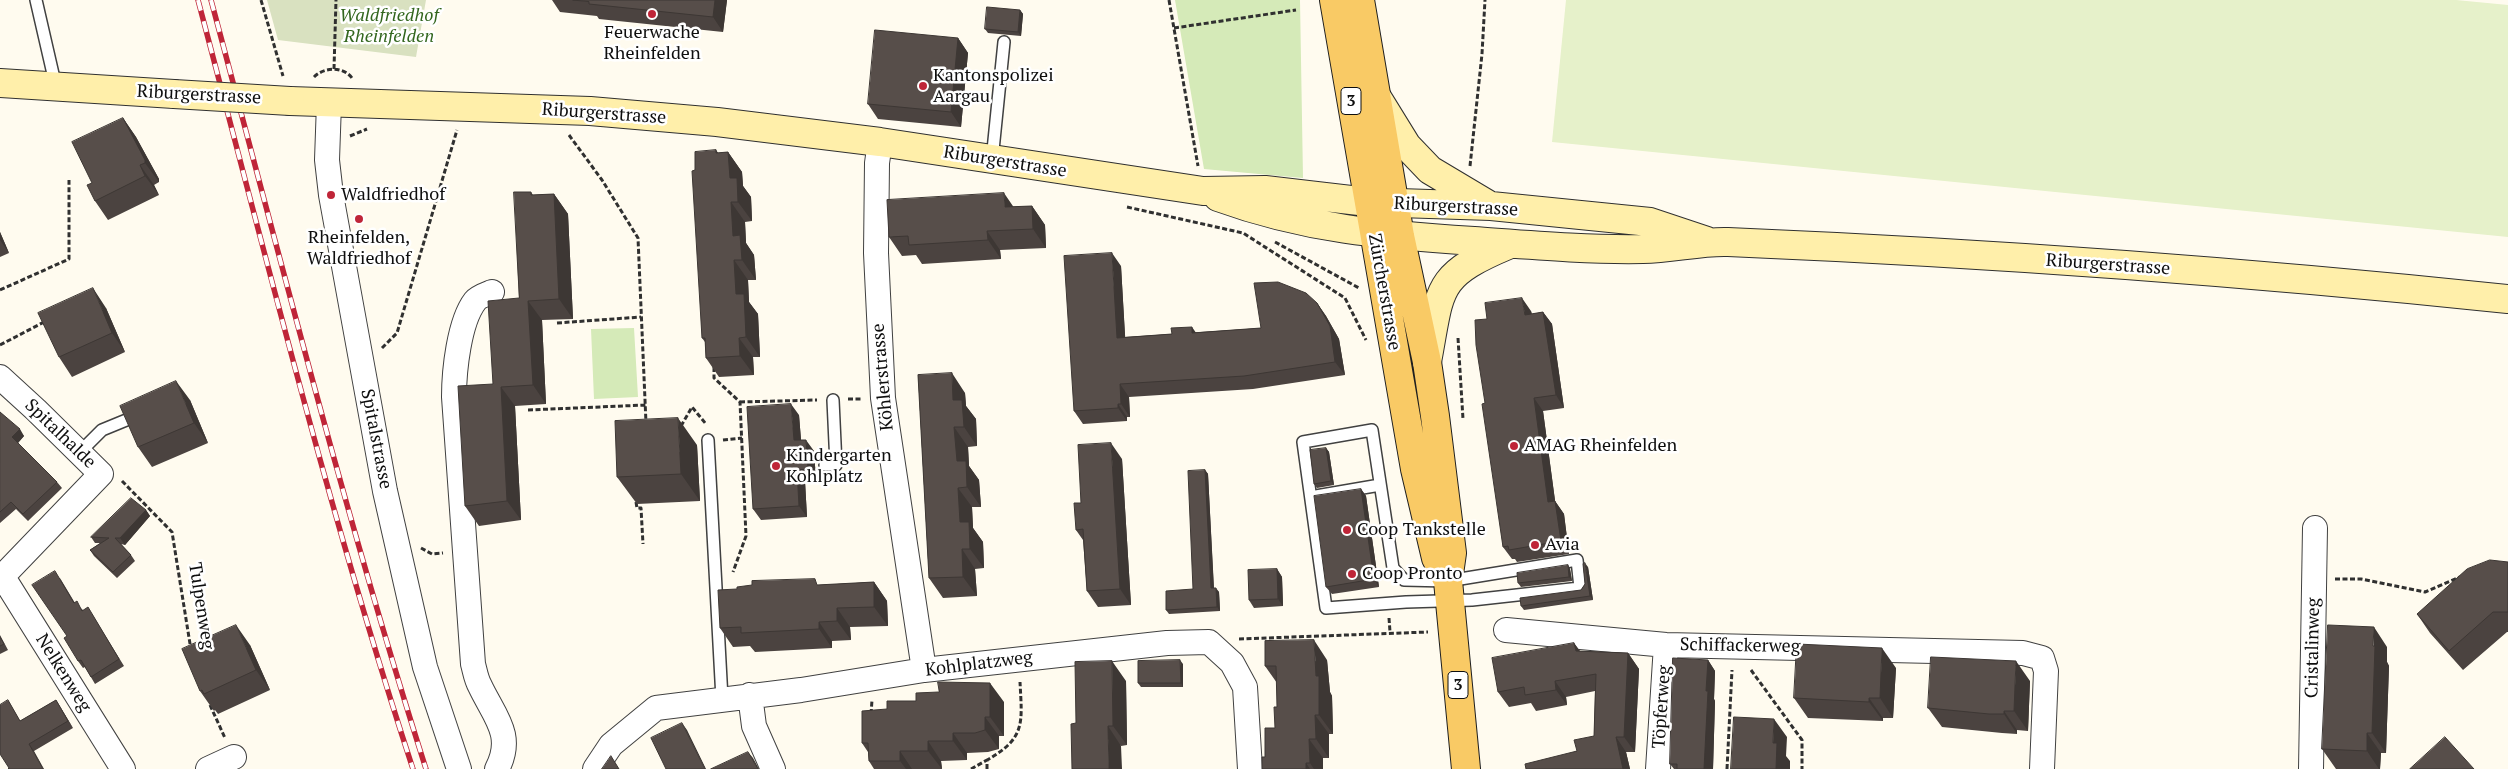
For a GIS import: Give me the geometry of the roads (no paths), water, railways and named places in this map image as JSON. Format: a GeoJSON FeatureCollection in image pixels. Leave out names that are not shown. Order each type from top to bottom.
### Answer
{"type":"FeatureCollection","features":[{"type":"Feature","properties":{"kind":"main road","name":"Zürcherstrasse"},"geometry":{"type":"LineString","coordinates":[[1334,0],[1387,235],[1414,469],[1436,558],[1449,591]]}},
{"type":"Feature","properties":{"kind":"main road","name":"Zürcherstrasse"},"geometry":{"type":"LineString","coordinates":[[1360,0],[1378,99],[1381,203]]}},
{"type":"Feature","properties":{"kind":"main road","name":"Riburgerstrasse"},"geometry":{"type":"LineString","coordinates":[[0,83],[329,103],[590,111],[717,122],[880,142],[1203,191],[1265,190],[1381,203],[1491,206],[1650,222],[1707,241]]}},
{"type":"Feature","properties":{"kind":"main road"},"geometry":{"type":"LineString","coordinates":[[1378,99],[1407,146],[1430,170],[1491,206]]}},
{"type":"Feature","properties":{"kind":"main road","name":"Riburgerstrasse"},"geometry":{"type":"LineString","coordinates":[[1203,191],[1261,212],[1340,230],[1387,235],[1510,244],[1646,249],[1707,241],[1909,250],[2311,280],[2508,299]]}},
{"type":"Feature","properties":{"kind":"main road","name":"Zürcherstrasse"},"geometry":{"type":"LineString","coordinates":[[1387,235],[1427,362],[1445,482],[1452,553],[1449,591],[1466,769]]}},
{"type":"Feature","properties":{"kind":"main road","name":"Riburgerstrasse"},"geometry":{"type":"LineString","coordinates":[[1427,362],[1439,299],[1446,282],[1460,268],[1510,244]]}},
{"type":"Feature","properties":{"kind":"street","name":"Spitalstrasse"},"geometry":{"type":"LineString","coordinates":[[329,103],[327,160],[360,357],[394,532],[425,667],[459,769]]}},
{"type":"Feature","properties":{"kind":"street","name":"Köhlerstrasse"},"geometry":{"type":"LineString","coordinates":[[880,142],[877,163],[876,253],[883,398],[924,670]]}},
{"type":"Feature","properties":{"kind":"street"},"geometry":{"type":"LineString","coordinates":[[492,292],[475,300],[463,330],[454,366],[454,397],[463,546],[473,664],[479,685],[500,723],[505,740],[502,760],[497,769]]}},
{"type":"Feature","properties":{"kind":"street","name":"Spitalhalde"},"geometry":{"type":"LineString","coordinates":[[0,377],[101,474],[1,578]]}},
{"type":"Feature","properties":{"kind":"street","name":"Cristalinweg"},"geometry":{"type":"LineString","coordinates":[[2311,769],[2316,528]]}},
{"type":"Feature","properties":{"kind":"street","name":"Nelkenweg"},"geometry":{"type":"LineString","coordinates":[[1,578],[123,769]]}},
{"type":"Feature","properties":{"kind":"street","name":"Schiffackerweg"},"geometry":{"type":"LineString","coordinates":[[1506,630],[1666,645],[1733,645],[2023,653],[2042,658],[2046,671],[2042,769]]}},
{"type":"Feature","properties":{"kind":"street","name":"Kohlplatzweg"},"geometry":{"type":"LineString","coordinates":[[595,769],[611,745],[656,708],[801,690],[924,670],[1167,643],[1209,642],[1232,664],[1245,687],[1250,769]]}},
{"type":"Feature","properties":{"kind":"street","name":"Töpferweg"},"geometry":{"type":"LineString","coordinates":[[1658,769],[1666,645]]}},
{"type":"Feature","properties":{"kind":"street"},"geometry":{"type":"LineString","coordinates":[[750,695],[754,726],[774,769]]}},
{"type":"Feature","properties":{"kind":"street"},"geometry":{"type":"LineString","coordinates":[[208,769],[236,763]]}},
{"type":"Feature","properties":{"kind":"lane"},"geometry":{"type":"LineString","coordinates":[[36,0],[56,87]]}},
{"type":"Feature","properties":{"kind":"lane"},"geometry":{"type":"LineString","coordinates":[[992,160],[1004,42]]}},
{"type":"Feature","properties":{"kind":"lane"},"geometry":{"type":"LineString","coordinates":[[825,465],[836,465],[833,400]]}},
{"type":"Feature","properties":{"kind":"lane"},"geometry":{"type":"LineString","coordinates":[[80,453],[102,430],[149,411]]}},
{"type":"Feature","properties":{"kind":"lane"},"geometry":{"type":"LineString","coordinates":[[1310,497],[1303,442],[1372,430],[1392,568],[1404,580],[1449,591],[1580,588],[1577,560],[1449,591],[1406,602],[1326,608],[1310,497]]}},
{"type":"Feature","properties":{"kind":"lane"},"geometry":{"type":"LineString","coordinates":[[708,440],[722,699]]}},
{"type":"Feature","properties":{"kind":"lane"},"geometry":{"type":"LineString","coordinates":[[1310,497],[1380,485]]}},
{"type":"Feature","properties":{"kind":"railway"},"geometry":{"type":"LineString","coordinates":[[198,0],[326,482],[413,769]]}},
{"type":"Feature","properties":{"kind":"railway"},"geometry":{"type":"LineString","coordinates":[[211,0],[341,482],[396,674],[426,769]]}},
{"type":"Feature","properties":{"kind":"place","name":"Feuerwache Rheinfelden"},"geometry":{"type":"Point","coordinates":[652,14]}},
{"type":"Feature","properties":{"kind":"place","name":"Kantonspolizei Aargau"},"geometry":{"type":"Point","coordinates":[923,86]}},
{"type":"Feature","properties":{"kind":"place","name":"Waldfriedhof"},"geometry":{"type":"Point","coordinates":[331,195]}},
{"type":"Feature","properties":{"kind":"place","name":"Rheinfelden, Waldfriedhof"},"geometry":{"type":"Point","coordinates":[359,219]}},
{"type":"Feature","properties":{"kind":"place","name":"AMAG Rheinfelden"},"geometry":{"type":"Point","coordinates":[1514,446]}},
{"type":"Feature","properties":{"kind":"place","name":"Kindergarten Kohlplatz"},"geometry":{"type":"Point","coordinates":[776,466]}},
{"type":"Feature","properties":{"kind":"place","name":"Coop Tankstelle"},"geometry":{"type":"Point","coordinates":[1347,530]}},
{"type":"Feature","properties":{"kind":"place","name":"Avia"},"geometry":{"type":"Point","coordinates":[1535,545]}},
{"type":"Feature","properties":{"kind":"place","name":"Coop Pronto"},"geometry":{"type":"Point","coordinates":[1352,574]}},
{"type":"Feature","properties":{"kind":"park label","name":"Waldfriedhof Rheinfelden"},"geometry":{"type":"Point","coordinates":[389,26]}}]}
